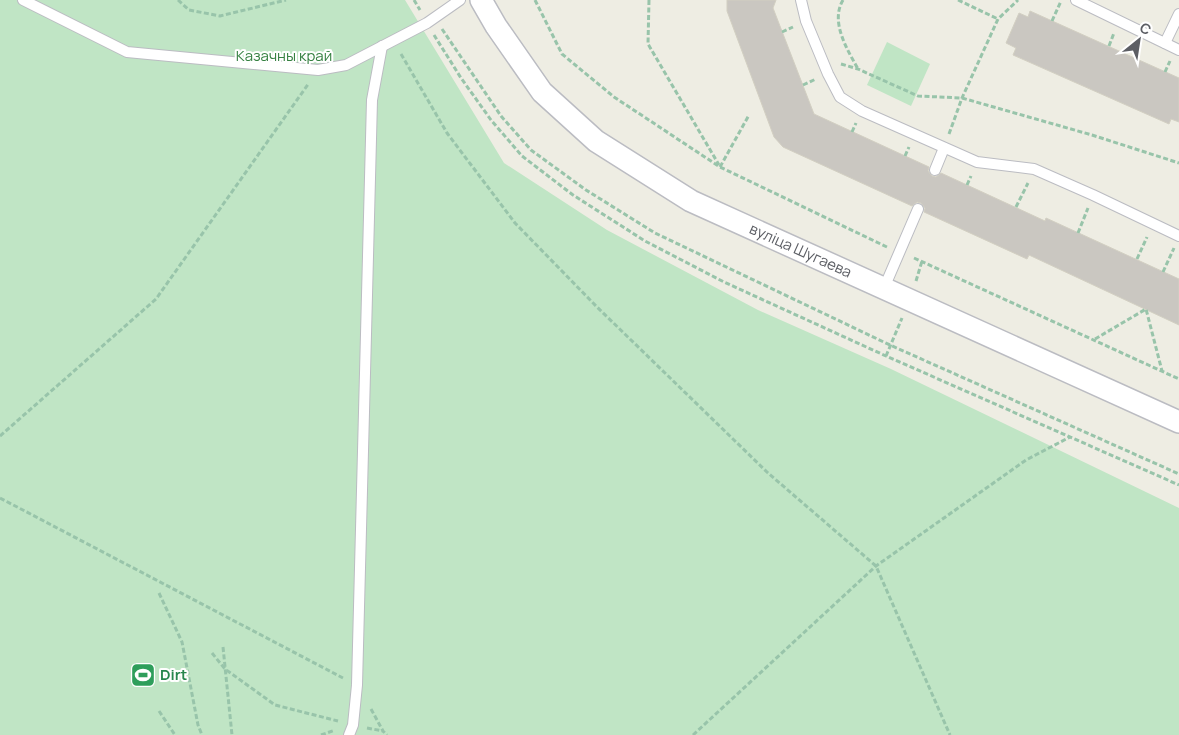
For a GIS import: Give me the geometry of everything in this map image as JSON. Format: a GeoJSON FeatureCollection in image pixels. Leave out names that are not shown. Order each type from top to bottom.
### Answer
{"type":"FeatureCollection","features":[{"type":"Feature","properties":{"kind":"street","name":"вуліца Шугаева"},"geometry":{"type":"LineString","coordinates":[[481,0],[496,26],[542,92],[596,141],[691,201],[1179,422]]}},
{"type":"Feature","properties":{"kind":"lane"},"geometry":{"type":"LineString","coordinates":[[23,0],[127,52],[318,70],[346,64],[431,21],[460,0]]}},
{"type":"Feature","properties":{"kind":"lane"},"geometry":{"type":"LineString","coordinates":[[801,0],[806,21],[821,59],[840,97],[862,111],[977,162],[1034,169],[1094,195],[1179,236]]}},
{"type":"Feature","properties":{"kind":"lane"},"geometry":{"type":"LineString","coordinates":[[1076,0],[1179,50]]}},
{"type":"Feature","properties":{"kind":"lane"},"geometry":{"type":"LineString","coordinates":[[1165,43],[1179,14]]}},
{"type":"Feature","properties":{"kind":"lane"},"geometry":{"type":"LineString","coordinates":[[349,735],[353,724],[357,685],[372,100],[382,46]]}},
{"type":"Feature","properties":{"kind":"lane"},"geometry":{"type":"LineString","coordinates":[[934,170],[944,148]]}},
{"type":"Feature","properties":{"kind":"lane"},"geometry":{"type":"LineString","coordinates":[[884,288],[918,209]]}},
{"type":"Feature","properties":{"kind":"path"},"geometry":{"type":"LineString","coordinates":[[178,0],[189,10],[220,16],[286,0]]}},
{"type":"Feature","properties":{"kind":"path"},"geometry":{"type":"LineString","coordinates":[[414,0],[501,116],[531,150],[586,190],[655,233],[890,345],[1179,474]]}},
{"type":"Feature","properties":{"kind":"path"},"geometry":{"type":"LineString","coordinates":[[535,0],[562,54],[614,97],[720,167],[899,252],[1179,379]]}},
{"type":"Feature","properties":{"kind":"path"},"geometry":{"type":"LineString","coordinates":[[649,0],[648,44],[720,167]]}},
{"type":"Feature","properties":{"kind":"path"},"geometry":{"type":"LineString","coordinates":[[843,0],[840,5],[839,25],[844,44],[858,69]]}},
{"type":"Feature","properties":{"kind":"path"},"geometry":{"type":"LineString","coordinates":[[958,0],[998,19]]}},
{"type":"Feature","properties":{"kind":"path"},"geometry":{"type":"LineString","coordinates":[[944,148],[962,98],[998,19],[1018,0]]}},
{"type":"Feature","properties":{"kind":"path"},"geometry":{"type":"LineString","coordinates":[[1052,22],[1062,0]]}},
{"type":"Feature","properties":{"kind":"path"},"geometry":{"type":"LineString","coordinates":[[431,21],[461,78],[491,120],[522,156],[573,195],[645,240],[724,282],[886,356],[1179,485]]}},
{"type":"Feature","properties":{"kind":"path"},"geometry":{"type":"LineString","coordinates":[[394,40],[447,133],[515,223],[597,307],[768,473],[876,566],[950,735]]}},
{"type":"Feature","properties":{"kind":"path"},"geometry":{"type":"LineString","coordinates":[[821,59],[858,69],[918,96],[962,98],[1092,135],[1179,163]]}},
{"type":"Feature","properties":{"kind":"path"},"geometry":{"type":"LineString","coordinates":[[0,436],[156,299],[318,70]]}},
{"type":"Feature","properties":{"kind":"path"},"geometry":{"type":"LineString","coordinates":[[720,167],[749,115]]}},
{"type":"Feature","properties":{"kind":"path"},"geometry":{"type":"LineString","coordinates":[[1016,207],[1034,169]]}},
{"type":"Feature","properties":{"kind":"path"},"geometry":{"type":"LineString","coordinates":[[1078,233],[1094,195]]}},
{"type":"Feature","properties":{"kind":"path"},"geometry":{"type":"LineString","coordinates":[[1136,259],[1153,224]]}},
{"type":"Feature","properties":{"kind":"path"},"geometry":{"type":"LineString","coordinates":[[1163,272],[1175,247]]}},
{"type":"Feature","properties":{"kind":"path"},"geometry":{"type":"LineString","coordinates":[[1095,340],[1146,309],[1162,371]]}},
{"type":"Feature","properties":{"kind":"path"},"geometry":{"type":"LineString","coordinates":[[693,735],[876,566],[1026,460],[1070,437]]}},
{"type":"Feature","properties":{"kind":"path"},"geometry":{"type":"LineString","coordinates":[[0,498],[357,685]]}},
{"type":"Feature","properties":{"kind":"path"},"geometry":{"type":"LineString","coordinates":[[159,593],[182,642],[198,725],[202,735]]}},
{"type":"Feature","properties":{"kind":"path"},"geometry":{"type":"LineString","coordinates":[[223,647],[232,735]]}},
{"type":"Feature","properties":{"kind":"path"},"geometry":{"type":"LineString","coordinates":[[212,653],[225,669],[275,705],[353,724]]}},
{"type":"Feature","properties":{"kind":"path"},"geometry":{"type":"LineString","coordinates":[[159,711],[175,735]]}},
{"type":"Feature","properties":{"kind":"green space","name":"Казачны край"},"geometry":{"type":"Polygon","coordinates":[[[0,0],[405,0],[504,163],[607,230],[758,310],[891,369],[1179,508],[1179,735],[0,735],[0,0]]]}},
{"type":"Feature","properties":{"kind":"green space"},"geometry":{"type":"Polygon","coordinates":[[[887,42],[930,64],[911,106],[867,85],[887,42]]]}},
{"type":"Feature","properties":{"kind":"building"},"geometry":{"type":"Polygon","coordinates":[[[727,0],[776,0],[773,8],[814,114],[929,167],[928,171],[932,176],[936,177],[941,173],[1045,221],[1046,218],[1179,279],[1179,325],[1029,255],[1027,259],[924,212],[925,208],[921,203],[917,202],[912,206],[783,147],[774,137],[727,11],[727,0]]]}},
{"type":"Feature","properties":{"kind":"building"},"geometry":{"type":"Polygon","coordinates":[[[1030,11],[1179,78],[1179,122],[1171,119],[1169,124],[1013,55],[1016,48],[1006,43],[1019,13],[1028,17],[1030,11]]]}},
{"type":"Feature","properties":{"kind":"place","name":"Dirt"},"geometry":{"type":"Point","coordinates":[143,675]}}]}
